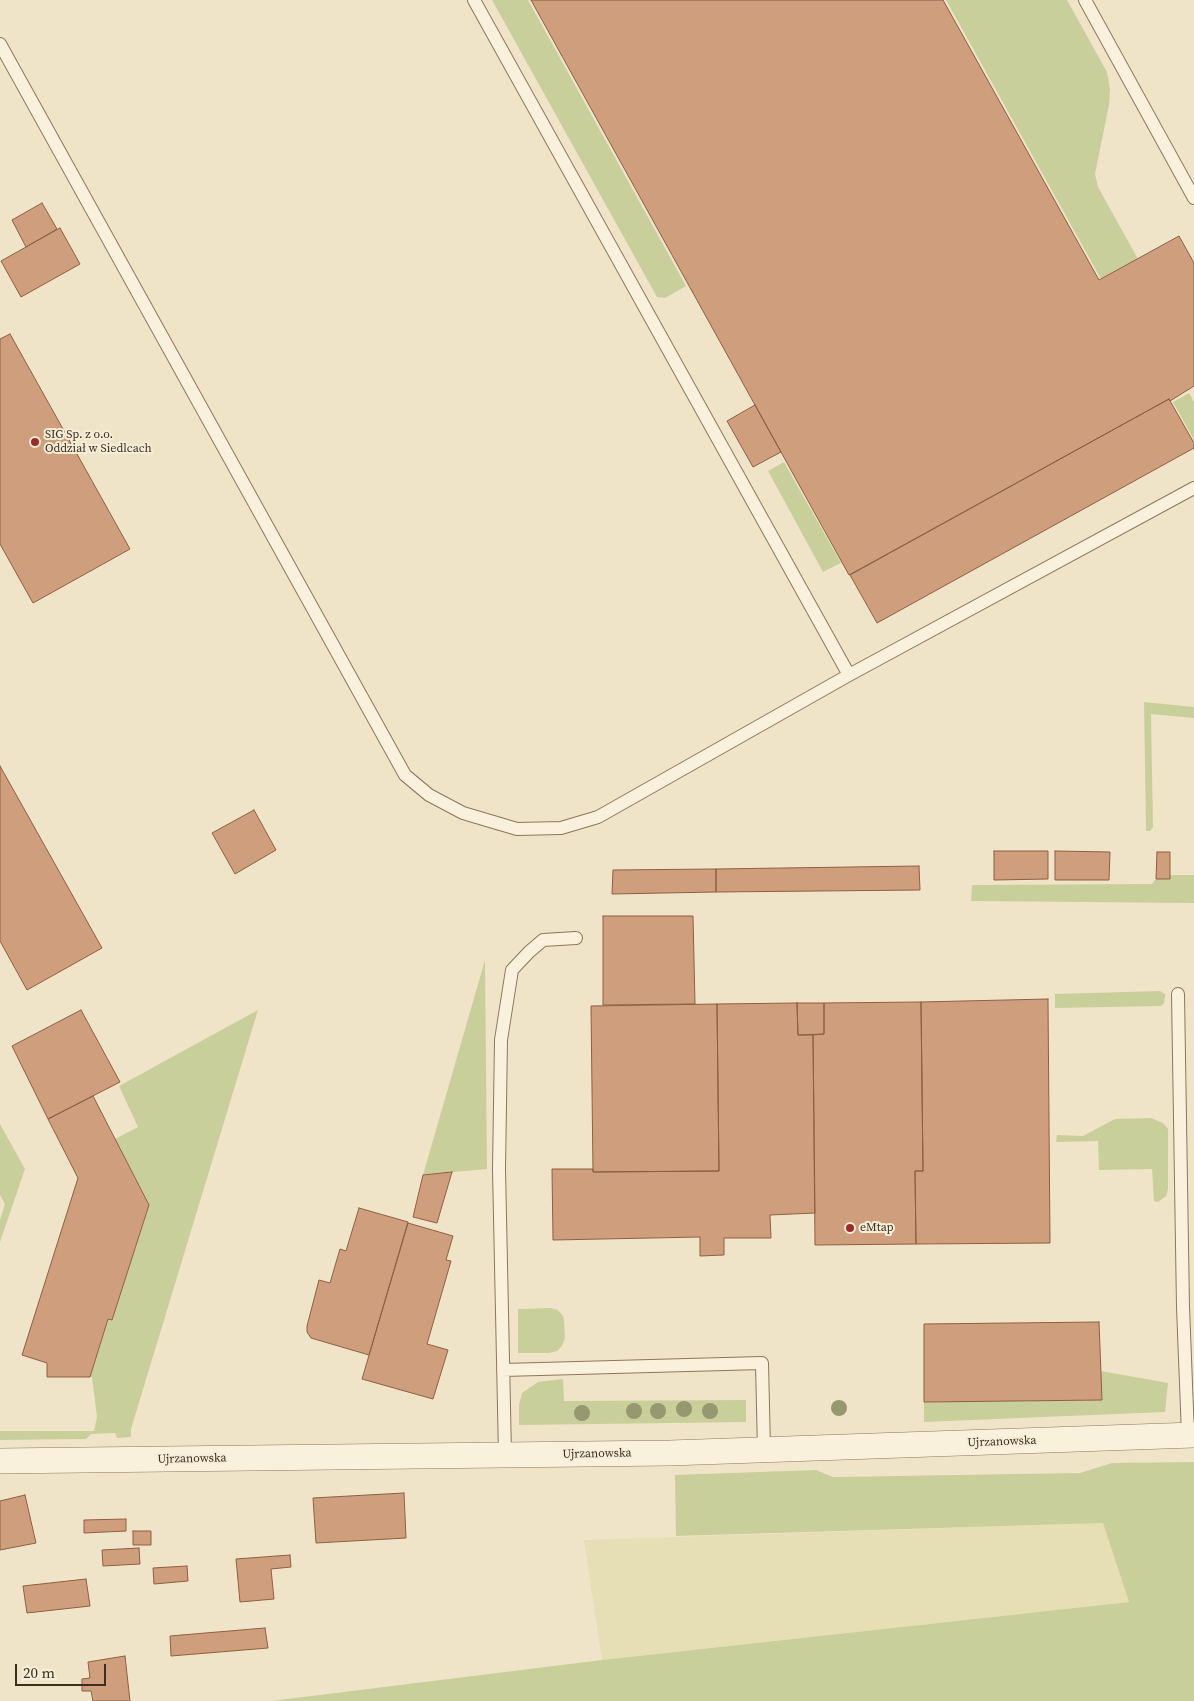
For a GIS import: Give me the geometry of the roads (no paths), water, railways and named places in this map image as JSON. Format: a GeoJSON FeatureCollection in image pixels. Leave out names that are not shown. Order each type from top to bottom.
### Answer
{"type":"FeatureCollection","features":[{"type":"Feature","properties":{"kind":"street","name":"Ujrzanowska"},"geometry":{"type":"LineString","coordinates":[[0,1461],[670,1453],[1191,1435]]}},
{"type":"Feature","properties":{"kind":"lane"},"geometry":{"type":"LineString","coordinates":[[474,0],[849,675]]}},
{"type":"Feature","properties":{"kind":"lane"},"geometry":{"type":"LineString","coordinates":[[1085,0],[1194,198]]}},
{"type":"Feature","properties":{"kind":"lane"},"geometry":{"type":"LineString","coordinates":[[0,44],[405,775],[429,795],[463,813],[517,828],[560,828],[598,817],[849,675],[1194,488]]}},
{"type":"Feature","properties":{"kind":"lane"},"geometry":{"type":"LineString","coordinates":[[505,1455],[499,1170],[501,1040],[512,970],[543,940],[576,938]]}},
{"type":"Feature","properties":{"kind":"lane"},"geometry":{"type":"LineString","coordinates":[[1178,994],[1182,1297],[1191,1435]]}},
{"type":"Feature","properties":{"kind":"lane"},"geometry":{"type":"LineString","coordinates":[[503,1370],[762,1363],[764,1450]]}},
{"type":"Feature","properties":{"kind":"place","name":"SIG Sp. z o.o. Oddział w Siedlcach"},"geometry":{"type":"Point","coordinates":[35,442]}},
{"type":"Feature","properties":{"kind":"place","name":"eMtap"},"geometry":{"type":"Point","coordinates":[850,1228]}}]}
